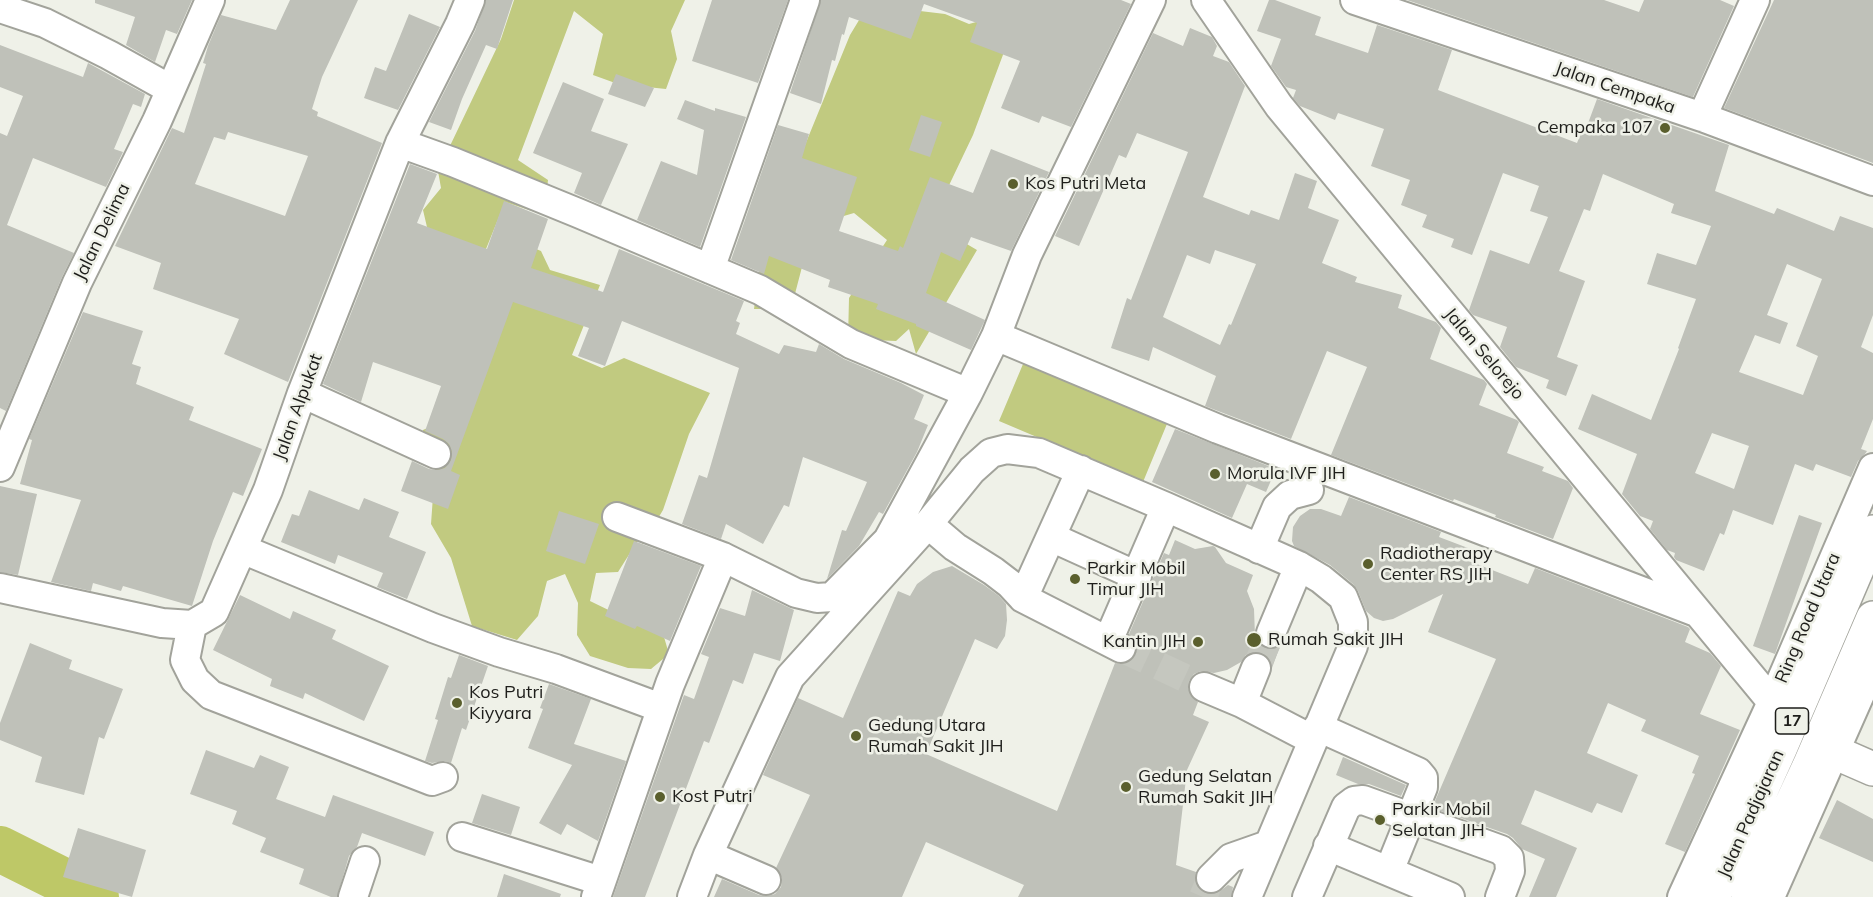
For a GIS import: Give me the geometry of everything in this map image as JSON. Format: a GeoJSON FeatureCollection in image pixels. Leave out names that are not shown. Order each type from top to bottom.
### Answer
{"type":"FeatureCollection","features":[{"type":"Feature","properties":{"kind":"main road","name":"Jalan Padjajaran"},"geometry":{"type":"LineString","coordinates":[[1713,897],[1780,749],[1862,537]]}},
{"type":"Feature","properties":{"kind":"main road","name":"Jalan Padjajaran"},"geometry":{"type":"LineString","coordinates":[[1748,897],[1810,764],[1873,618]]}},
{"type":"Feature","properties":{"kind":"main road"},"geometry":{"type":"LineString","coordinates":[[1834,752],[1873,770]]}},
{"type":"Feature","properties":{"kind":"street","name":"Jalan Delima"},"geometry":{"type":"LineString","coordinates":[[0,467],[10,415],[157,121],[210,0]]}},
{"type":"Feature","properties":{"kind":"street","name":"Jalan Alpukat"},"geometry":{"type":"LineString","coordinates":[[192,625],[214,612],[268,490],[302,393],[400,143],[470,0]]}},
{"type":"Feature","properties":{"kind":"street"},"geometry":{"type":"LineString","coordinates":[[710,269],[805,0]]}},
{"type":"Feature","properties":{"kind":"street"},"geometry":{"type":"LineString","coordinates":[[617,517],[723,557],[796,593],[817,598],[832,597],[888,540],[968,393],[996,336],[1027,255],[1151,0]]}},
{"type":"Feature","properties":{"kind":"street","name":"Jalan Selorejo"},"geometry":{"type":"LineString","coordinates":[[1206,0],[1279,106],[1772,702]]}},
{"type":"Feature","properties":{"kind":"street","name":"Jalan Cempaka"},"geometry":{"type":"LineString","coordinates":[[1355,0],[1702,117],[1873,181]]}},
{"type":"Feature","properties":{"kind":"street"},"geometry":{"type":"LineString","coordinates":[[1702,117],[1750,2]]}},
{"type":"Feature","properties":{"kind":"street"},"geometry":{"type":"LineString","coordinates":[[0,8],[50,11],[109,55],[170,89]]}},
{"type":"Feature","properties":{"kind":"street"},"geometry":{"type":"LineString","coordinates":[[400,143],[453,162],[760,290],[851,344],[968,393]]}},
{"type":"Feature","properties":{"kind":"street"},"geometry":{"type":"LineString","coordinates":[[996,336],[1218,429],[1698,613]]}},
{"type":"Feature","properties":{"kind":"street"},"geometry":{"type":"LineString","coordinates":[[302,393],[436,454]]}},
{"type":"Feature","properties":{"kind":"street"},"geometry":{"type":"LineString","coordinates":[[692,897],[708,855],[790,677],[928,524],[972,470],[991,453],[1007,449],[1039,453],[1166,507],[1299,566],[1321,579],[1343,597],[1353,622],[1353,646],[1246,897]]}},
{"type":"Feature","properties":{"kind":"street","name":"Ring Road Utara"},"geometry":{"type":"LineString","coordinates":[[1682,897],[1772,702],[1862,537],[1873,468]]}},
{"type":"Feature","properties":{"kind":"street"},"geometry":{"type":"LineString","coordinates":[[1023,598],[1081,470]]}},
{"type":"Feature","properties":{"kind":"street"},"geometry":{"type":"LineString","coordinates":[[1259,549],[1277,507],[1290,495],[1309,490]]}},
{"type":"Feature","properties":{"kind":"street"},"geometry":{"type":"LineString","coordinates":[[928,524],[955,547],[1010,584],[1023,598],[1115,644],[1137,576],[1166,507]]}},
{"type":"Feature","properties":{"kind":"street"},"geometry":{"type":"LineString","coordinates":[[1051,537],[1137,576]]}},
{"type":"Feature","properties":{"kind":"street"},"geometry":{"type":"LineString","coordinates":[[242,549],[433,628],[556,669],[662,708]]}},
{"type":"Feature","properties":{"kind":"street"},"geometry":{"type":"LineString","coordinates":[[462,837],[599,889],[662,708],[723,557]]}},
{"type":"Feature","properties":{"kind":"street"},"geometry":{"type":"LineString","coordinates":[[1271,633],[1299,566]]}},
{"type":"Feature","properties":{"kind":"street"},"geometry":{"type":"LineString","coordinates":[[0,588],[162,623],[192,625],[185,660],[195,680],[211,695],[432,781],[443,777]]}},
{"type":"Feature","properties":{"kind":"street"},"geometry":{"type":"LineString","coordinates":[[1770,897],[1873,665]]}},
{"type":"Feature","properties":{"kind":"street"},"geometry":{"type":"LineString","coordinates":[[1242,703],[1256,668]]}},
{"type":"Feature","properties":{"kind":"street"},"geometry":{"type":"LineString","coordinates":[[1204,687],[1316,734],[1418,772],[1423,778],[1423,787],[1389,871]]}},
{"type":"Feature","properties":{"kind":"street"},"geometry":{"type":"LineString","coordinates":[[1306,897],[1346,807],[1354,801],[1363,800],[1501,850],[1509,858],[1510,870],[1500,897]]}},
{"type":"Feature","properties":{"kind":"street"},"geometry":{"type":"LineString","coordinates":[[1211,878],[1232,858],[1268,845]]}},
{"type":"Feature","properties":{"kind":"street"},"geometry":{"type":"LineString","coordinates":[[1328,846],[1450,897]]}},
{"type":"Feature","properties":{"kind":"street"},"geometry":{"type":"LineString","coordinates":[[708,855],[766,880]]}},
{"type":"Feature","properties":{"kind":"street"},"geometry":{"type":"LineString","coordinates":[[353,897],[365,861]]}},
{"type":"Feature","properties":{"kind":"green space"},"geometry":{"type":"Polygon","coordinates":[[[514,0],[685,0],[671,31],[677,59],[666,89],[618,84],[593,75],[603,34],[574,11],[518,160],[548,180],[544,215],[505,202],[486,249],[430,240],[423,210],[441,188],[438,171],[501,39],[514,0]]]}},
{"type":"Feature","properties":{"kind":"green space"},"geometry":{"type":"Polygon","coordinates":[[[870,2],[895,8],[945,14],[969,24],[998,16],[1016,20],[973,135],[931,223],[977,250],[916,354],[909,329],[896,341],[848,339],[849,298],[887,240],[854,213],[813,225],[791,309],[754,309],[759,273],[769,233],[850,35],[870,2]]]}},
{"type":"Feature","properties":{"kind":"green space"},"geometry":{"type":"Polygon","coordinates":[[[519,242],[541,251],[550,270],[600,285],[572,355],[602,368],[624,358],[710,393],[689,434],[663,510],[642,545],[644,531],[618,572],[596,573],[590,601],[664,637],[669,654],[651,669],[628,668],[590,656],[577,635],[578,603],[565,574],[547,581],[538,616],[517,640],[472,626],[451,558],[431,524],[436,454],[421,452],[423,430],[459,414],[519,242]]]}},
{"type":"Feature","properties":{"kind":"green space"},"geometry":{"type":"Polygon","coordinates":[[[1026,357],[1169,419],[1143,482],[999,421],[1026,357]]]}},
{"type":"Feature","properties":{"kind":"building"},"geometry":{"type":"Polygon","coordinates":[[[95,0],[192,0],[177,34],[166,30],[155,62],[126,45],[135,17],[95,3],[95,0]]]}},
{"type":"Feature","properties":{"kind":"building"},"geometry":{"type":"Polygon","coordinates":[[[290,0],[358,0],[322,77],[312,109],[318,112],[317,116],[382,143],[288,382],[224,354],[239,319],[153,289],[161,263],[115,246],[172,128],[184,133],[206,64],[203,63],[208,46],[221,15],[276,30],[290,0]],[[228,132],[225,140],[214,137],[195,184],[285,216],[308,156],[228,132]]]}},
{"type":"Feature","properties":{"kind":"building"},"geometry":{"type":"Polygon","coordinates":[[[486,0],[513,0],[497,49],[486,45],[451,130],[429,122],[475,31],[486,0]]]}},
{"type":"Feature","properties":{"kind":"building"},"geometry":{"type":"Polygon","coordinates":[[[712,0],[788,0],[758,83],[692,61],[712,0]]]}},
{"type":"Feature","properties":{"kind":"building"},"geometry":{"type":"Polygon","coordinates":[[[821,0],[1121,0],[1131,4],[1071,127],[1042,116],[1039,123],[1001,108],[1020,61],[970,42],[977,23],[924,4],[911,39],[849,17],[835,61],[832,60],[821,104],[790,93],[821,0]]]}},
{"type":"Feature","properties":{"kind":"building"},"geometry":{"type":"Polygon","coordinates":[[[1269,0],[1275,0],[1321,17],[1315,35],[1368,53],[1377,25],[1452,50],[1438,90],[1577,143],[1584,125],[1587,126],[1597,99],[1729,145],[1715,191],[1774,214],[1777,208],[1834,231],[1840,216],[1873,228],[1873,315],[1861,347],[1873,353],[1873,419],[1861,449],[1867,451],[1858,461],[1851,477],[1816,464],[1813,471],[1795,464],[1773,525],[1733,510],[1724,535],[1720,533],[1704,571],[1676,560],[1675,553],[1667,550],[1650,529],[1653,521],[1640,516],[1622,494],[1637,454],[1578,429],[1592,394],[1651,420],[1696,299],[1647,284],[1657,253],[1696,265],[1711,226],[1671,213],[1674,204],[1603,174],[1590,211],[1584,209],[1559,271],[1585,281],[1557,357],[1578,365],[1566,396],[1546,388],[1549,380],[1516,367],[1500,347],[1507,327],[1473,315],[1469,310],[1490,250],[1529,264],[1548,217],[1530,211],[1539,186],[1503,173],[1472,255],[1451,247],[1454,239],[1422,227],[1427,215],[1401,205],[1410,180],[1371,166],[1384,129],[1338,113],[1335,120],[1300,106],[1293,98],[1296,90],[1286,87],[1271,66],[1281,39],[1257,31],[1269,0]],[[1787,264],[1767,315],[1788,323],[1780,344],[1755,335],[1739,372],[1803,395],[1818,356],[1796,346],[1822,279],[1787,264]],[[1712,433],[1695,473],[1734,489],[1749,446],[1712,433]]]}},
{"type":"Feature","properties":{"kind":"building"},"geometry":{"type":"Polygon","coordinates":[[[1407,0],[1604,0],[1639,12],[1644,0],[1720,0],[1734,6],[1693,97],[1407,0]]]}},
{"type":"Feature","properties":{"kind":"building"},"geometry":{"type":"Polygon","coordinates":[[[1774,0],[1873,0],[1873,163],[1724,108],[1774,0]]]}},
{"type":"Feature","properties":{"kind":"building"},"geometry":{"type":"Polygon","coordinates":[[[409,14],[440,27],[398,110],[364,98],[375,67],[386,71],[409,14]]]}},
{"type":"Feature","properties":{"kind":"building"},"geometry":{"type":"Polygon","coordinates":[[[1190,28],[1212,37],[1217,46],[1213,56],[1229,62],[1245,86],[1203,197],[1249,215],[1251,210],[1279,220],[1295,173],[1317,181],[1308,208],[1339,220],[1322,263],[1357,277],[1355,282],[1402,295],[1398,308],[1436,322],[1441,328],[1430,359],[1484,380],[1487,384],[1479,405],[1519,422],[1507,453],[1544,467],[1542,471],[1568,481],[1573,488],[1553,539],[1454,499],[1453,501],[1331,455],[1367,367],[1327,351],[1291,439],[1205,406],[1216,376],[1153,347],[1149,361],[1111,348],[1127,298],[1131,300],[1188,152],[1137,133],[1126,158],[1119,155],[1079,246],[1055,236],[1153,33],[1183,46],[1190,28]],[[1215,250],[1210,264],[1187,255],[1163,317],[1220,345],[1229,324],[1231,325],[1256,264],[1215,250]]]}},
{"type":"Feature","properties":{"kind":"building"},"geometry":{"type":"Polygon","coordinates":[[[0,45],[83,77],[88,63],[145,94],[141,107],[133,104],[114,149],[123,152],[106,187],[33,158],[7,225],[74,253],[6,411],[0,408],[0,133],[7,136],[23,96],[0,87],[0,45]]]}},
{"type":"Feature","properties":{"kind":"building"},"geometry":{"type":"Polygon","coordinates":[[[616,74],[654,88],[645,107],[608,94],[616,74]]]}},
{"type":"Feature","properties":{"kind":"building"},"geometry":{"type":"Polygon","coordinates":[[[563,82],[604,99],[591,131],[628,144],[601,205],[574,193],[582,173],[533,153],[563,82]]]}},
{"type":"Feature","properties":{"kind":"building"},"geometry":{"type":"Polygon","coordinates":[[[685,100],[715,111],[715,108],[746,117],[700,247],[637,220],[661,161],[697,175],[704,130],[677,119],[685,100]]]}},
{"type":"Feature","properties":{"kind":"building"},"geometry":{"type":"Polygon","coordinates":[[[921,115],[942,122],[930,157],[909,150],[921,115]]]}},
{"type":"Feature","properties":{"kind":"building"},"geometry":{"type":"Polygon","coordinates":[[[778,125],[809,134],[802,158],[857,177],[839,231],[898,251],[900,246],[903,248],[930,177],[973,193],[991,149],[1049,172],[1011,251],[971,237],[960,261],[941,252],[926,293],[985,320],[971,350],[916,326],[916,324],[876,309],[878,304],[828,287],[830,280],[769,256],[764,274],[731,260],[778,125]]]}},
{"type":"Feature","properties":{"kind":"building"},"geometry":{"type":"Polygon","coordinates":[[[410,164],[437,174],[417,223],[487,249],[504,201],[548,219],[531,268],[603,292],[619,249],[744,301],[736,321],[740,323],[736,334],[779,354],[784,345],[816,352],[819,344],[844,359],[924,395],[914,419],[928,425],[917,452],[883,514],[879,512],[859,546],[827,579],[842,530],[846,531],[867,482],[803,457],[789,507],[784,505],[763,544],[726,524],[721,539],[682,524],[699,475],[707,478],[739,368],[622,321],[605,366],[578,356],[589,328],[513,302],[451,471],[460,475],[448,509],[401,491],[412,461],[437,470],[445,468],[451,460],[452,452],[449,444],[425,431],[441,386],[373,362],[361,402],[323,384],[410,164]]]}},
{"type":"Feature","properties":{"kind":"building"},"geometry":{"type":"Polygon","coordinates":[[[83,312],[143,331],[132,364],[141,367],[136,384],[194,407],[189,420],[262,449],[243,496],[233,492],[213,541],[192,606],[123,586],[121,591],[93,583],[91,591],[51,582],[81,500],[20,484],[32,440],[29,439],[83,312]]]}},
{"type":"Feature","properties":{"kind":"building","name":"Morula IVF JIH"},"geometry":{"type":"Polygon","coordinates":[[[1175,429],[1276,469],[1266,492],[1247,484],[1232,518],[1152,482],[1175,429]]]}},
{"type":"Feature","properties":{"kind":"building"},"geometry":{"type":"Polygon","coordinates":[[[0,486],[37,494],[18,575],[0,572],[0,486]]]}},
{"type":"Feature","properties":{"kind":"building"},"geometry":{"type":"Polygon","coordinates":[[[309,490],[359,510],[364,498],[399,512],[389,537],[426,552],[407,599],[377,587],[383,573],[338,555],[335,564],[281,542],[292,514],[299,516],[309,490]]]}},
{"type":"Feature","properties":{"kind":"building"},"geometry":{"type":"Polygon","coordinates":[[[1349,497],[1441,532],[1439,537],[1468,548],[1464,559],[1528,584],[1535,568],[1690,629],[1685,642],[1710,653],[1721,666],[1700,714],[1740,730],[1685,852],[1665,844],[1695,774],[1692,773],[1699,756],[1641,731],[1646,720],[1608,703],[1587,753],[1638,775],[1622,813],[1597,803],[1592,813],[1535,790],[1521,824],[1577,848],[1556,897],[1529,897],[1545,859],[1522,849],[1507,834],[1432,808],[1496,659],[1428,632],[1443,594],[1393,619],[1383,621],[1374,618],[1366,611],[1353,584],[1330,565],[1294,546],[1293,527],[1300,516],[1310,509],[1321,509],[1341,516],[1349,497]]]}},
{"type":"Feature","properties":{"kind":"building"},"geometry":{"type":"Polygon","coordinates":[[[559,511],[599,524],[585,564],[546,551],[559,511]]]}},
{"type":"Feature","properties":{"kind":"building"},"geometry":{"type":"Polygon","coordinates":[[[1799,515],[1822,523],[1775,654],[1753,646],[1799,515]]]}},
{"type":"Feature","properties":{"kind":"building"},"geometry":{"type":"Polygon","coordinates":[[[1175,540],[1195,549],[1213,546],[1226,563],[1253,575],[1247,591],[1254,609],[1255,636],[1264,648],[1273,649],[1280,646],[1272,668],[1269,657],[1253,652],[1227,670],[1214,673],[1201,671],[1194,674],[1189,681],[1188,688],[1191,696],[1198,702],[1193,715],[1209,722],[1187,770],[1176,865],[1196,872],[1195,883],[1206,894],[1216,894],[1228,885],[1233,887],[1231,897],[1018,897],[1024,885],[926,842],[902,897],[714,897],[722,879],[759,895],[775,894],[781,887],[782,878],[776,868],[810,795],[763,775],[798,698],[843,718],[898,591],[910,596],[917,584],[933,572],[952,566],[984,585],[1006,604],[1005,636],[997,649],[975,639],[926,754],[1057,811],[1115,663],[1129,662],[1136,655],[1135,640],[1129,634],[1164,553],[1169,555],[1175,540]]]}},
{"type":"Feature","properties":{"kind":"building"},"geometry":{"type":"Polygon","coordinates":[[[634,541],[701,566],[670,641],[637,626],[635,629],[605,616],[634,541]]]}},
{"type":"Feature","properties":{"kind":"building"},"geometry":{"type":"Polygon","coordinates":[[[752,590],[794,610],[780,661],[754,653],[743,684],[733,680],[709,743],[704,741],[645,897],[613,897],[684,695],[694,699],[709,657],[701,654],[720,608],[745,616],[752,590]]]}},
{"type":"Feature","properties":{"kind":"building"},"geometry":{"type":"Polygon","coordinates":[[[240,595],[290,619],[293,611],[336,630],[332,639],[389,666],[364,721],[305,693],[303,699],[270,686],[272,679],[213,650],[240,595]]]}},
{"type":"Feature","properties":{"kind":"building"},"geometry":{"type":"Polygon","coordinates":[[[30,643],[72,660],[69,669],[123,689],[104,739],[99,737],[84,795],[35,782],[42,757],[0,740],[0,723],[30,643]]]}},
{"type":"Feature","properties":{"kind":"building"},"geometry":{"type":"Polygon","coordinates":[[[459,655],[488,666],[466,730],[462,728],[451,763],[445,761],[432,763],[425,761],[438,720],[435,719],[448,677],[451,678],[459,655]]]}},
{"type":"Feature","properties":{"kind":"building"},"geometry":{"type":"Polygon","coordinates":[[[549,684],[591,699],[574,744],[626,761],[598,841],[567,824],[561,835],[539,823],[572,765],[528,748],[543,709],[540,708],[549,684]]]}},
{"type":"Feature","properties":{"kind":"building"},"geometry":{"type":"Polygon","coordinates":[[[206,750],[254,768],[260,755],[289,767],[276,799],[325,817],[333,795],[434,832],[425,856],[362,833],[357,847],[349,856],[337,897],[331,897],[299,884],[304,869],[260,852],[266,838],[232,824],[237,811],[190,794],[206,750]]]}},
{"type":"Feature","properties":{"kind":"building"},"geometry":{"type":"Polygon","coordinates":[[[1343,757],[1406,785],[1401,796],[1369,784],[1358,784],[1336,775],[1343,757]]]}},
{"type":"Feature","properties":{"kind":"building"},"geometry":{"type":"Polygon","coordinates":[[[482,794],[520,807],[511,835],[472,823],[482,794]]]}},
{"type":"Feature","properties":{"kind":"building"},"geometry":{"type":"Polygon","coordinates":[[[1837,800],[1873,819],[1873,862],[1819,838],[1837,800]]]}},
{"type":"Feature","properties":{"kind":"building"},"geometry":{"type":"Polygon","coordinates":[[[78,828],[146,850],[132,897],[63,877],[78,828]]]}},
{"type":"Feature","properties":{"kind":"building"},"geometry":{"type":"Polygon","coordinates":[[[504,874],[561,894],[560,897],[497,897],[504,874]]]}},
{"type":"Feature","properties":{"kind":"waterway"},"geometry":{"type":"LineString","coordinates":[[0,849],[96,897]]}},
{"type":"Feature","properties":{"kind":"tunnel"},"geometry":{"type":"LineString","coordinates":[[1256,668],[1271,633]]}},
{"type":"Feature","properties":{"kind":"tunnel"},"geometry":{"type":"LineString","coordinates":[[1121,648],[1204,687]]}},
{"type":"Feature","properties":{"kind":"tunnel"},"geometry":{"type":"LineString","coordinates":[[1203,897],[1211,878]]}},
{"type":"Feature","properties":{"kind":"place","name":"Cempaka 107"},"geometry":{"type":"Point","coordinates":[1665,128]}},
{"type":"Feature","properties":{"kind":"place","name":"Kos Putri Meta"},"geometry":{"type":"Point","coordinates":[1013,184]}},
{"type":"Feature","properties":{"kind":"place","name":"Morula IVF JIH"},"geometry":{"type":"Point","coordinates":[1215,474]}},
{"type":"Feature","properties":{"kind":"place","name":"Radiotherapy Center RS JIH"},"geometry":{"type":"Point","coordinates":[1368,564]}},
{"type":"Feature","properties":{"kind":"place","name":"Parkir Mobil Timur JIH"},"geometry":{"type":"Point","coordinates":[1075,579]}},
{"type":"Feature","properties":{"kind":"place","name":"Rumah Sakit JIH"},"geometry":{"type":"Point","coordinates":[1254,640]}},
{"type":"Feature","properties":{"kind":"place","name":"Kantin JIH"},"geometry":{"type":"Point","coordinates":[1198,642]}},
{"type":"Feature","properties":{"kind":"place","name":"Kos Putri Kiyyara"},"geometry":{"type":"Point","coordinates":[457,703]}},
{"type":"Feature","properties":{"kind":"place","name":"Gedung Utara Rumah Sakit JIH"},"geometry":{"type":"Point","coordinates":[856,736]}},
{"type":"Feature","properties":{"kind":"place","name":"Gedung Selatan Rumah Sakit JIH"},"geometry":{"type":"Point","coordinates":[1126,787]}},
{"type":"Feature","properties":{"kind":"place","name":"Kost Putri"},"geometry":{"type":"Point","coordinates":[660,797]}},
{"type":"Feature","properties":{"kind":"place","name":"Parkir Mobil Selatan JIH"},"geometry":{"type":"Point","coordinates":[1380,820]}}]}
